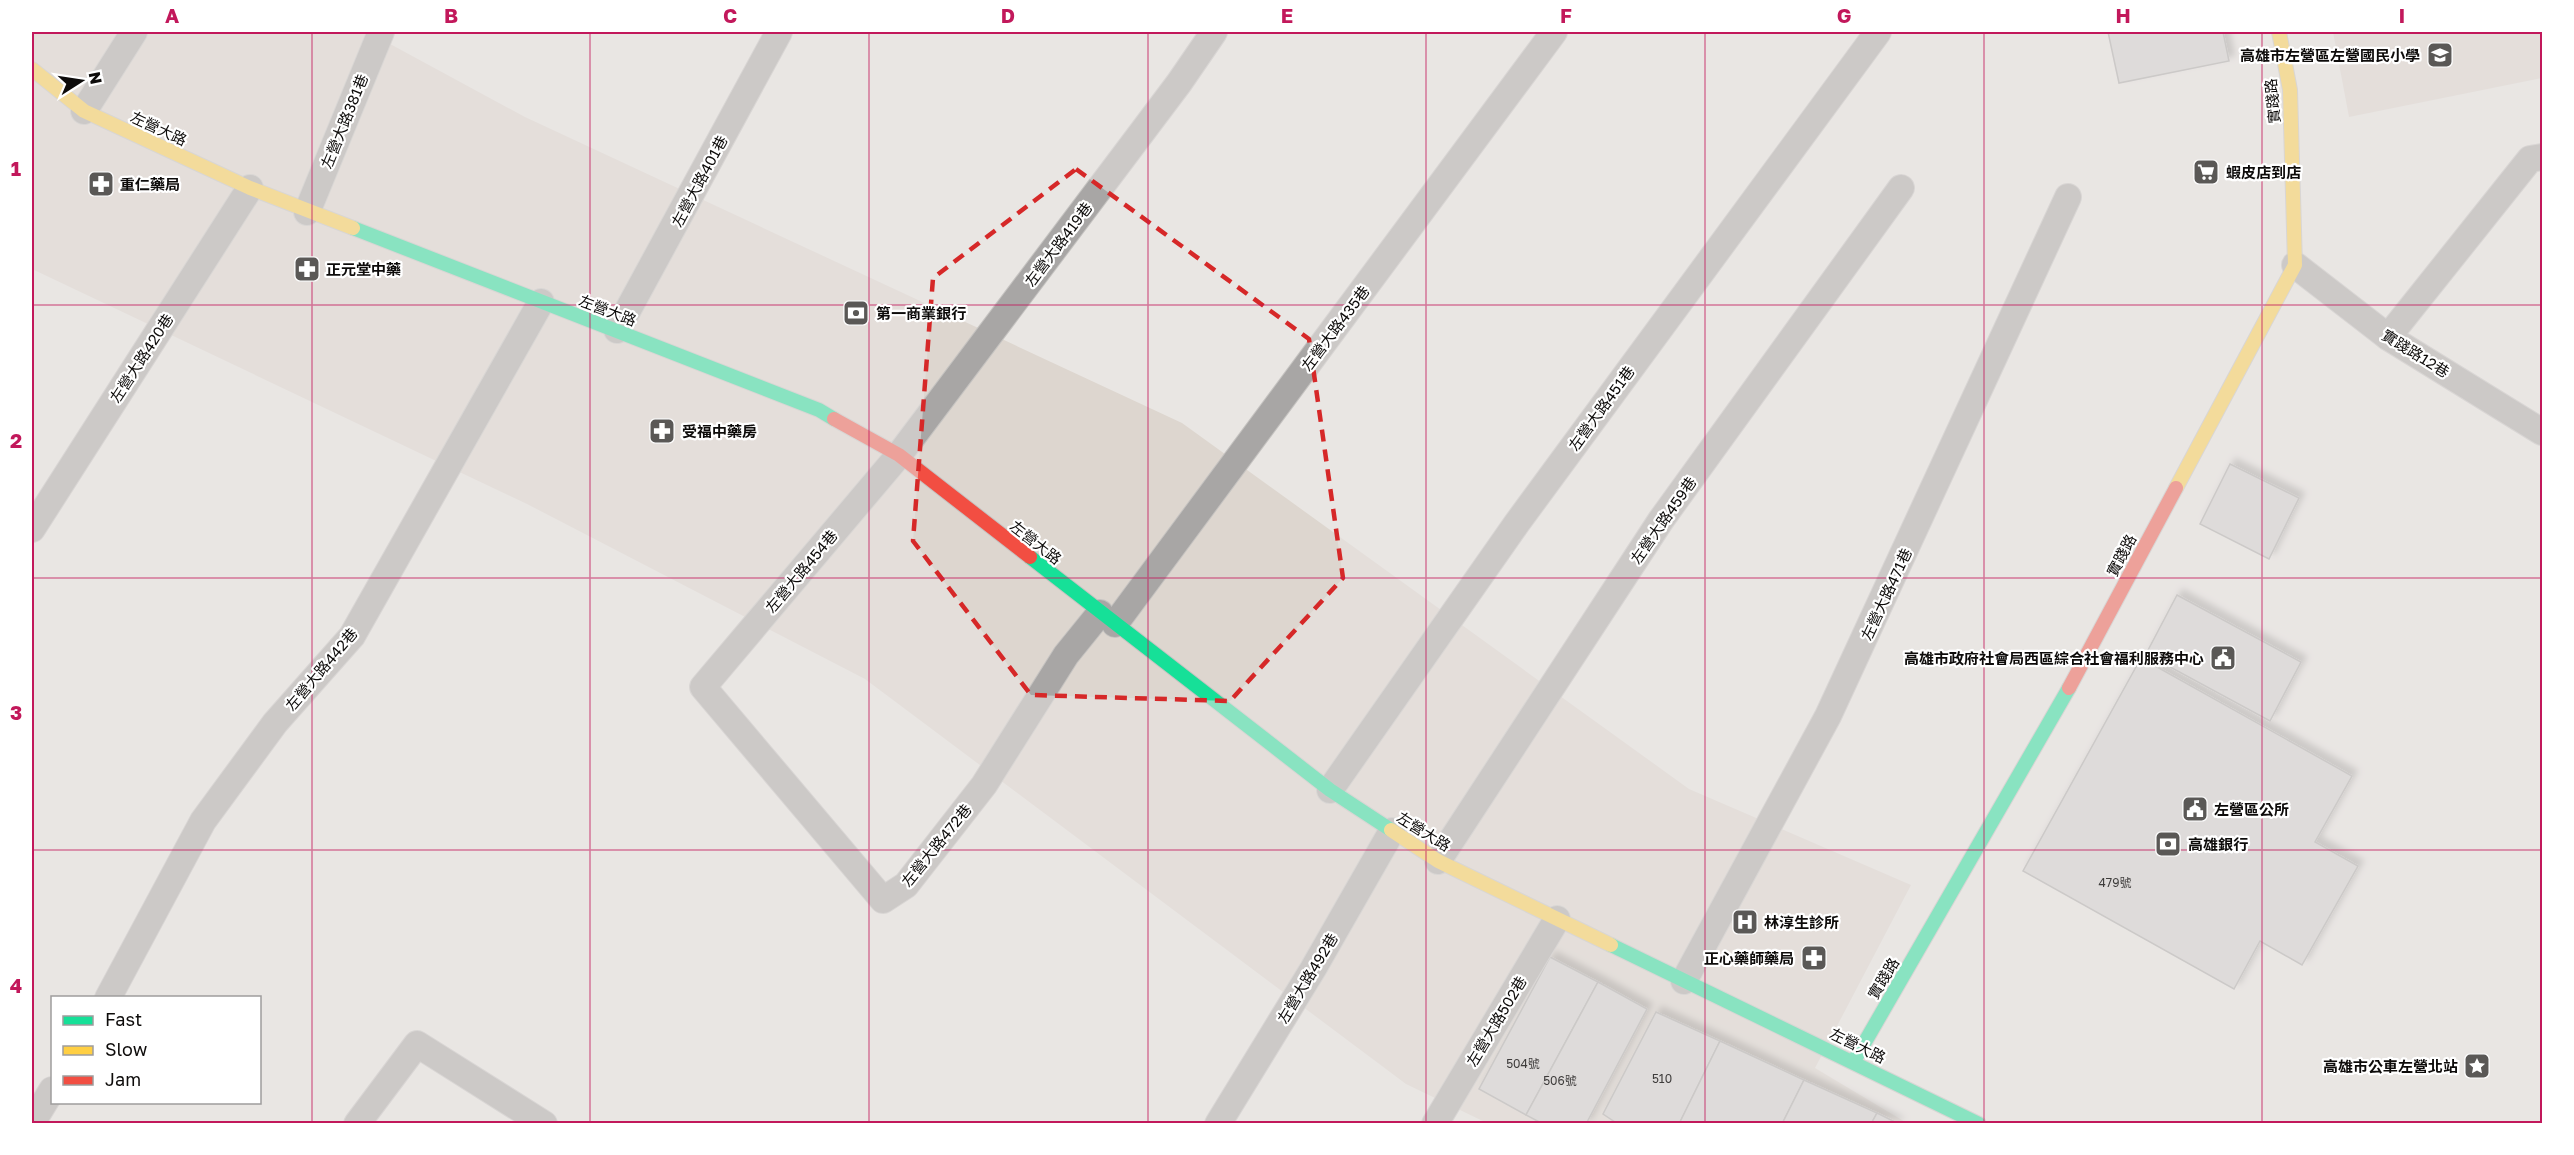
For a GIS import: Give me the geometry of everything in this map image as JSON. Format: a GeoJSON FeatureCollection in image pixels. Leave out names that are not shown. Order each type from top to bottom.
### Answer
{"type":"FeatureCollection","features":[{"type":"Feature","properties":{"kind":"street","name":"實踐路"},"geometry":{"type":"LineString","coordinates":[[1854,1061],[2056,711],[2295,265],[2290,90],[2279,32]]}},
{"type":"Feature","properties":{"kind":"street","name":"左營大路"},"geometry":{"type":"LineString","coordinates":[[32,69],[84,111],[250,188],[819,410],[899,455],[1330,790],[1438,861],[1854,1061],[1978,1124]]}},
{"type":"Feature","properties":{"kind":"lane"},"geometry":{"type":"LineString","coordinates":[[84,111],[134,32]]}},
{"type":"Feature","properties":{"kind":"lane","name":"左營大路381巷"},"geometry":{"type":"LineString","coordinates":[[308,212],[381,32]]}},
{"type":"Feature","properties":{"kind":"lane","name":"左營大路401巷"},"geometry":{"type":"LineString","coordinates":[[617,330],[779,32]]}},
{"type":"Feature","properties":{"kind":"lane","name":"左營大路419巷"},"geometry":{"type":"LineString","coordinates":[[899,455],[1214,32]]}},
{"type":"Feature","properties":{"kind":"lane","name":"左營大路435巷"},"geometry":{"type":"LineString","coordinates":[[1108,618],[1554,32]]}},
{"type":"Feature","properties":{"kind":"lane","name":"左營大路451巷"},"geometry":{"type":"LineString","coordinates":[[1330,790],[1517,523],[1878,32]]}},
{"type":"Feature","properties":{"kind":"lane"},"geometry":{"type":"LineString","coordinates":[[2388,337],[2530,159],[2542,158]]}},
{"type":"Feature","properties":{"kind":"lane","name":"左營大路420巷"},"geometry":{"type":"LineString","coordinates":[[32,529],[250,188]]}},
{"type":"Feature","properties":{"kind":"lane","name":"左營大路459巷"},"geometry":{"type":"LineString","coordinates":[[1438,861],[1662,520],[1901,188]]}},
{"type":"Feature","properties":{"kind":"lane","name":"左營大路471巷"},"geometry":{"type":"LineString","coordinates":[[1684,981],[1828,716],[2068,197]]}},
{"type":"Feature","properties":{"kind":"lane","name":"實踐路12巷"},"geometry":{"type":"LineString","coordinates":[[2295,265],[2388,337],[2542,432]]}},
{"type":"Feature","properties":{"kind":"lane","name":"左營大路442巷"},"geometry":{"type":"LineString","coordinates":[[109,996],[203,821],[275,723],[352,636],[541,302]]}},
{"type":"Feature","properties":{"kind":"lane","name":"左營大路454巷"},"geometry":{"type":"LineString","coordinates":[[703,687],[899,455]]}},
{"type":"Feature","properties":{"kind":"lane","name":"左營大路472巷"},"geometry":{"type":"LineString","coordinates":[[703,687],[883,900],[906,885],[984,786],[1066,656],[1108,618]]}},
{"type":"Feature","properties":{"kind":"lane","name":"左營大路492巷"},"geometry":{"type":"LineString","coordinates":[[1218,1124],[1313,969],[1392,831]]}},
{"type":"Feature","properties":{"kind":"lane","name":"左營大路502巷"},"geometry":{"type":"LineString","coordinates":[[1435,1124],[1557,919]]}},
{"type":"Feature","properties":{"kind":"lane"},"geometry":{"type":"LineString","coordinates":[[357,1124],[417,1044],[544,1124]]}},
{"type":"Feature","properties":{"kind":"lane"},"geometry":{"type":"LineString","coordinates":[[32,1124],[51,1092]]}},
{"type":"Feature","properties":{"kind":"highlighted area"},"geometry":{"type":"Polygon","coordinates":[[[1076,169],[1309,339],[1343,578],[1230,701],[1031,695],[913,541],[933,278],[1076,169]]]}},
{"type":"Feature","properties":{"kind":"shaded area"},"geometry":{"type":"Polygon","coordinates":[[[32,32],[368,32],[525,117],[1182,423],[1689,789],[1911,885],[1815,1068],[1907,1123],[1487,1123],[1406,1084],[865,679],[527,504],[32,269],[32,32]]]}},
{"type":"Feature","properties":{"kind":"shaded area","name":"高雄市左營區左營國民小學"},"geometry":{"type":"Polygon","coordinates":[[[2333,32],[2542,32],[2542,78],[2349,117],[2333,32]]]}},
{"type":"Feature","properties":{"kind":"building"},"geometry":{"type":"Polygon","coordinates":[[[2108,32],[2223,32],[2229,61],[2119,83],[2108,32]]]}},
{"type":"Feature","properties":{"kind":"building"},"geometry":{"type":"Polygon","coordinates":[[[2230,464],[2299,498],[2269,559],[2200,524],[2230,464]]]}},
{"type":"Feature","properties":{"kind":"building","name":"高雄市政府社會局西區綜合社會福利服務中心"},"geometry":{"type":"Polygon","coordinates":[[[2177,595],[2301,662],[2270,721],[2146,654],[2177,595]]]}},
{"type":"Feature","properties":{"kind":"building","name":"左營區公所"},"geometry":{"type":"Polygon","coordinates":[[[2141,658],[2352,776],[2315,842],[2358,866],[2302,965],[2260,941],[2234,989],[2023,871],[2141,658]]]}},
{"type":"Feature","properties":{"kind":"building"},"geometry":{"type":"Polygon","coordinates":[[[1550,957],[1598,982],[1526,1115],[1479,1089],[1550,957]]]}},
{"type":"Feature","properties":{"kind":"building"},"geometry":{"type":"Polygon","coordinates":[[[1598,982],[1647,1009],[1586,1124],[1543,1124],[1526,1115],[1598,982]]]}},
{"type":"Feature","properties":{"kind":"building"},"geometry":{"type":"Polygon","coordinates":[[[1656,1012],[1720,1041],[1679,1124],[1618,1124],[1603,1114],[1656,1012]]]}},
{"type":"Feature","properties":{"kind":"building"},"geometry":{"type":"Polygon","coordinates":[[[1720,1041],[1804,1080],[1782,1124],[1679,1124],[1720,1041]]]}},
{"type":"Feature","properties":{"kind":"building"},"geometry":{"type":"Polygon","coordinates":[[[1804,1080],[1877,1113],[1871,1124],[1782,1124],[1804,1080]]]}},
{"type":"Feature","properties":{"kind":"building"},"geometry":{"type":"Polygon","coordinates":[[[1877,1113],[1899,1124],[1871,1124],[1877,1113]]]}},
{"type":"Feature","properties":{"kind":"traffic: fast"},"geometry":{"type":"LineString","coordinates":[[353,228],[819,410],[834,419]]}},
{"type":"Feature","properties":{"kind":"traffic: fast"},"geometry":{"type":"LineString","coordinates":[[1030,557],[1330,790],[1391,830]]}},
{"type":"Feature","properties":{"kind":"traffic: fast"},"geometry":{"type":"LineString","coordinates":[[1854,1061],[2069,688]]}},
{"type":"Feature","properties":{"kind":"traffic: fast"},"geometry":{"type":"LineString","coordinates":[[1611,945],[1979,1124]]}},
{"type":"Feature","properties":{"kind":"traffic: slow"},"geometry":{"type":"LineString","coordinates":[[2176,488],[2295,265],[2290,90],[2279,32]]}},
{"type":"Feature","properties":{"kind":"traffic: slow"},"geometry":{"type":"LineString","coordinates":[[32,69],[84,111],[250,188],[353,228]]}},
{"type":"Feature","properties":{"kind":"traffic: slow"},"geometry":{"type":"LineString","coordinates":[[1391,830],[1438,861],[1611,945]]}},
{"type":"Feature","properties":{"kind":"traffic: jam"},"geometry":{"type":"LineString","coordinates":[[834,419],[899,455],[1030,557]]}},
{"type":"Feature","properties":{"kind":"traffic: jam"},"geometry":{"type":"LineString","coordinates":[[2069,688],[2176,488]]}},
{"type":"Feature","properties":{"kind":"place","name":"高雄市左營區左營國民小學"},"geometry":{"type":"Point","coordinates":[2440,55]}},
{"type":"Feature","properties":{"kind":"place","name":"蝦皮店到店"},"geometry":{"type":"Point","coordinates":[2206,172]}},
{"type":"Feature","properties":{"kind":"place","name":"重仁藥局"},"geometry":{"type":"Point","coordinates":[101,184]}},
{"type":"Feature","properties":{"kind":"place","name":"正元堂中藥"},"geometry":{"type":"Point","coordinates":[307,269]}},
{"type":"Feature","properties":{"kind":"place","name":"第一商業銀行"},"geometry":{"type":"Point","coordinates":[856,313]}},
{"type":"Feature","properties":{"kind":"place","name":"受福中藥房"},"geometry":{"type":"Point","coordinates":[662,431]}},
{"type":"Feature","properties":{"kind":"place","name":"高雄市政府社會局西區綜合社會福利服務中心"},"geometry":{"type":"Point","coordinates":[2223,658]}},
{"type":"Feature","properties":{"kind":"place","name":"左營區公所"},"geometry":{"type":"Point","coordinates":[2195,809]}},
{"type":"Feature","properties":{"kind":"place","name":"高雄銀行"},"geometry":{"type":"Point","coordinates":[2168,844]}},
{"type":"Feature","properties":{"kind":"place","name":"林淳生診所"},"geometry":{"type":"Point","coordinates":[1745,922]}},
{"type":"Feature","properties":{"kind":"place","name":"正心藥師藥局"},"geometry":{"type":"Point","coordinates":[1814,958]}},
{"type":"Feature","properties":{"kind":"place","name":"高雄市公車左營北站"},"geometry":{"type":"Point","coordinates":[2477,1066]}}]}
